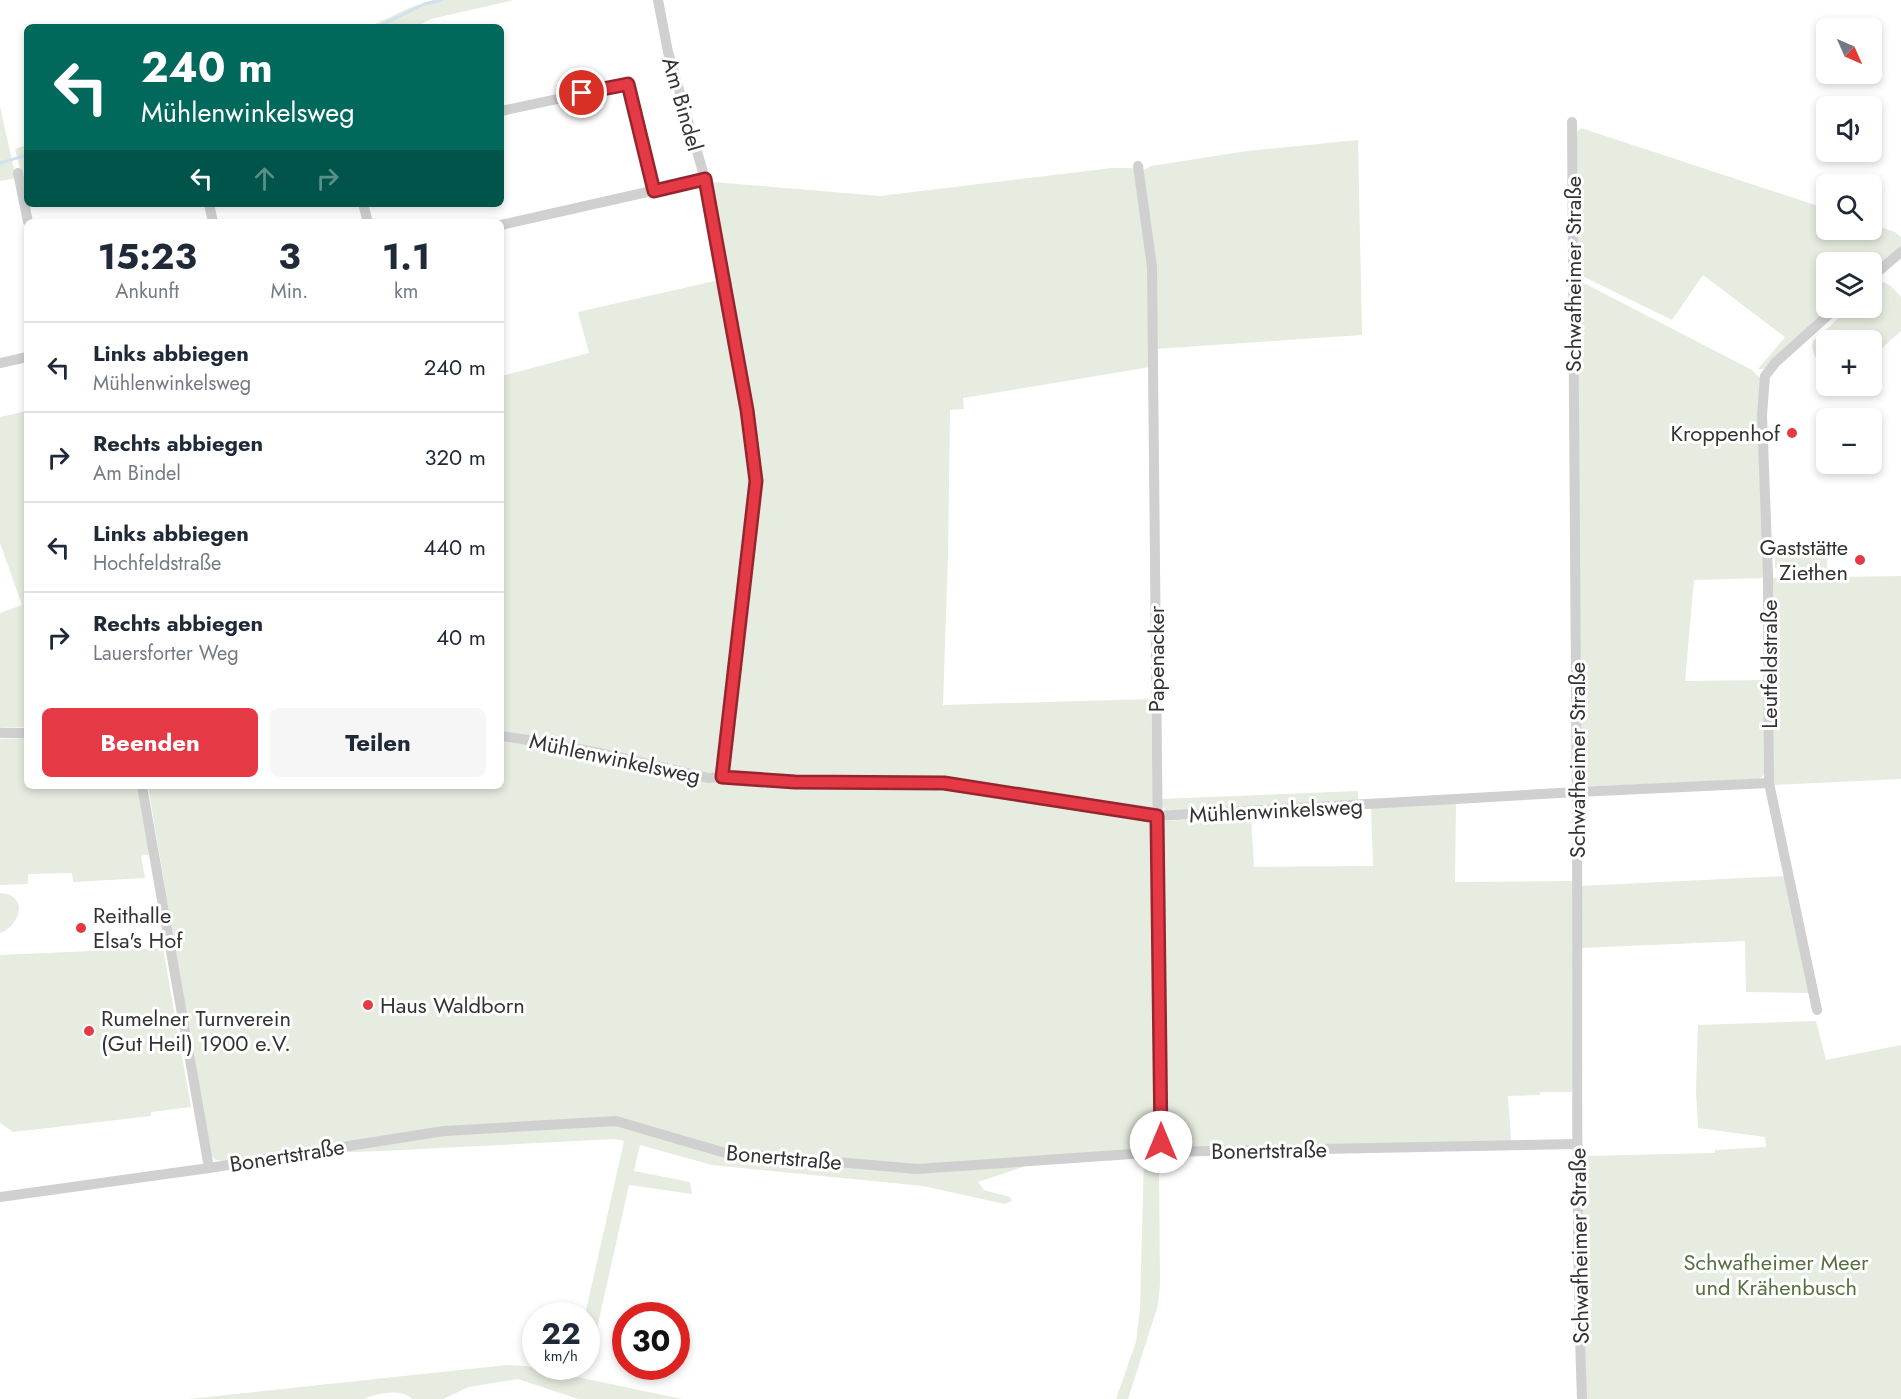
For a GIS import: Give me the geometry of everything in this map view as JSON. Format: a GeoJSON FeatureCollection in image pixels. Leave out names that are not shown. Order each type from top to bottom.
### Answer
{"type":"FeatureCollection","features":[{"type":"Feature","properties":{"kind":"street","name":"Am Bindel"},"geometry":{"type":"LineString","coordinates":[[658,0],[668,52],[705,179],[747,410],[756,481],[722,777]]}},
{"type":"Feature","properties":{"kind":"street"},"geometry":{"type":"LineString","coordinates":[[504,110],[628,84],[654,191]]}},
{"type":"Feature","properties":{"kind":"street","name":"Schwafheimer Straße"},"geometry":{"type":"LineString","coordinates":[[1572,122],[1577,792],[1576,1144],[1582,1399]]}},
{"type":"Feature","properties":{"kind":"street","name":"Papenacker"},"geometry":{"type":"LineString","coordinates":[[1138,166],[1152,267],[1161,1152]]}},
{"type":"Feature","properties":{"kind":"street"},"geometry":{"type":"LineString","coordinates":[[18,173],[24,202]]}},
{"type":"Feature","properties":{"kind":"street"},"geometry":{"type":"LineString","coordinates":[[504,224],[705,179]]}},
{"type":"Feature","properties":{"kind":"street"},"geometry":{"type":"LineString","coordinates":[[1882,268],[1901,252]]}},
{"type":"Feature","properties":{"kind":"street","name":"Leutfeldstraße"},"geometry":{"type":"LineString","coordinates":[[1817,1010],[1769,783],[1768,575],[1762,415],[1765,376],[1776,362],[1825,318]]}},
{"type":"Feature","properties":{"kind":"street"},"geometry":{"type":"LineString","coordinates":[[0,363],[24,358]]}},
{"type":"Feature","properties":{"kind":"street"},"geometry":{"type":"LineString","coordinates":[[0,734],[24,733]]}},
{"type":"Feature","properties":{"kind":"street","name":"Mühlenwinkelsweg"},"geometry":{"type":"LineString","coordinates":[[504,736],[601,753],[708,778],[795,782],[944,783],[1157,816],[1769,783]]}},
{"type":"Feature","properties":{"kind":"street"},"geometry":{"type":"LineString","coordinates":[[143,789],[209,1168]]}},
{"type":"Feature","properties":{"kind":"street","name":"Bonertstraße"},"geometry":{"type":"LineString","coordinates":[[0,1197],[209,1168],[444,1131],[616,1121],[722,1152],[917,1169],[1161,1152],[1576,1144]]}},
{"type":"Feature","properties":{"kind":"green space"},"geometry":{"type":"Polygon","coordinates":[[[433,0],[514,0],[431,19],[421,24],[375,24],[409,8],[433,0]]]}},
{"type":"Feature","properties":{"kind":"green space"},"geometry":{"type":"Polygon","coordinates":[[[0,107],[16,178],[0,181],[0,107]]]}},
{"type":"Feature","properties":{"kind":"green space"},"geometry":{"type":"Polygon","coordinates":[[[1581,128],[1816,205],[1816,240],[1882,240],[1882,227],[1901,237],[1901,247],[1882,263],[1882,252],[1816,252],[1816,318],[1821,318],[1764,369],[1758,369],[1785,337],[1703,275],[1672,320],[1578,274],[1577,132],[1581,128]]]}},
{"type":"Feature","properties":{"kind":"green space"},"geometry":{"type":"Polygon","coordinates":[[[1358,140],[1362,335],[1155,349],[1144,170],[1151,166],[1247,151],[1358,140]]]}},
{"type":"Feature","properties":{"kind":"green space"},"geometry":{"type":"Polygon","coordinates":[[[24,146],[24,175],[22,176],[15,149],[24,146]]]}},
{"type":"Feature","properties":{"kind":"green space"},"geometry":{"type":"Polygon","coordinates":[[[1112,168],[1132,168],[1135,171],[1150,263],[1150,367],[963,398],[964,409],[950,410],[943,705],[1151,699],[1159,1142],[1153,1149],[1026,1166],[978,1182],[984,1190],[1010,1197],[1012,1201],[1005,1204],[923,1186],[712,1165],[640,1145],[634,1171],[690,1182],[692,1194],[629,1185],[600,1315],[600,1302],[588,1302],[624,1141],[615,1139],[264,1155],[225,1161],[216,1160],[210,1154],[149,789],[504,789],[504,741],[535,745],[726,783],[760,480],[711,184],[714,182],[880,196],[1112,168]],[[817,777],[817,781],[943,782],[939,778],[817,777]]]}},
{"type":"Feature","properties":{"kind":"green space"},"geometry":{"type":"Polygon","coordinates":[[[719,280],[750,455],[752,482],[722,766],[712,774],[504,734],[504,375],[589,353],[578,312],[719,280]]]}},
{"type":"Feature","properties":{"kind":"green space"},"geometry":{"type":"Polygon","coordinates":[[[1578,280],[1752,370],[1760,378],[1765,578],[1694,580],[1685,681],[1767,680],[1767,772],[1759,779],[1580,787],[1578,280]]]}},
{"type":"Feature","properties":{"kind":"green space"},"geometry":{"type":"Polygon","coordinates":[[[1882,282],[1891,286],[1901,297],[1901,331],[1882,348],[1882,330],[1825,330],[1839,318],[1882,318],[1882,282]]]}},
{"type":"Feature","properties":{"kind":"green space"},"geometry":{"type":"Polygon","coordinates":[[[1816,338],[1816,356],[1812,346],[1816,338]]]}},
{"type":"Feature","properties":{"kind":"green space"},"geometry":{"type":"Polygon","coordinates":[[[24,412],[24,727],[0,728],[0,613],[22,605],[0,543],[0,417],[24,412]]]}},
{"type":"Feature","properties":{"kind":"green space"},"geometry":{"type":"Polygon","coordinates":[[[1775,543],[1828,544],[1827,568],[1775,568],[1775,543]]]}},
{"type":"Feature","properties":{"kind":"green space"},"geometry":{"type":"Polygon","coordinates":[[[1901,576],[1901,779],[1774,785],[1773,578],[1901,576]]]}},
{"type":"Feature","properties":{"kind":"green space"},"geometry":{"type":"Polygon","coordinates":[[[24,738],[24,789],[139,789],[150,854],[141,856],[145,878],[73,882],[72,873],[28,874],[28,884],[0,885],[0,739],[24,738]]]}},
{"type":"Feature","properties":{"kind":"green space"},"geometry":{"type":"Polygon","coordinates":[[[1358,791],[1358,801],[1166,811],[1161,799],[1358,791]]]}},
{"type":"Feature","properties":{"kind":"green space"},"geometry":{"type":"Polygon","coordinates":[[[1456,802],[1455,882],[1573,881],[1572,1092],[1540,1092],[1540,1095],[1508,1096],[1511,1141],[1172,1149],[1161,1142],[1163,821],[1251,816],[1254,867],[1373,866],[1371,808],[1456,802]]]}},
{"type":"Feature","properties":{"kind":"green space"},"geometry":{"type":"Polygon","coordinates":[[[1786,876],[1810,993],[1746,992],[1745,941],[1580,948],[1580,886],[1786,876]]]}},
{"type":"Feature","properties":{"kind":"green space"},"geometry":{"type":"Polygon","coordinates":[[[0,893],[16,899],[19,910],[10,927],[0,933],[0,893]]]}},
{"type":"Feature","properties":{"kind":"green space","name":"Rumelner Turnverein (Gut Heil) 1900 e.V."},"geometry":{"type":"Polygon","coordinates":[[[163,948],[191,1107],[151,1112],[151,1116],[13,1132],[0,1123],[0,955],[163,948]]]}},
{"type":"Feature","properties":{"kind":"green space","name":"Schwafheimer Meer und Krähenbusch"},"geometry":{"type":"Polygon","coordinates":[[[1816,1021],[1826,1060],[1901,1045],[1901,1399],[1586,1399],[1582,1156],[1715,1153],[1715,1150],[1766,1147],[1765,1137],[1698,1128],[1696,1091],[1698,1025],[1816,1021]]]}},
{"type":"Feature","properties":{"kind":"green space"},"geometry":{"type":"Polygon","coordinates":[[[1155,1156],[1159,1166],[1160,1284],[1158,1305],[1128,1399],[1116,1399],[1136,1342],[1140,1309],[1144,1158],[1155,1156]]]}},
{"type":"Feature","properties":{"kind":"green space"},"geometry":{"type":"Polygon","coordinates":[[[507,1365],[522,1366],[522,1380],[592,1380],[682,1399],[578,1399],[518,1379],[469,1387],[443,1399],[412,1399],[402,1394],[382,1393],[364,1399],[189,1399],[507,1365]]]}},
{"type":"Feature","properties":{"kind":"waterway"},"geometry":{"type":"LineString","coordinates":[[384,24],[424,4],[442,0]]}},
{"type":"Feature","properties":{"kind":"waterway"},"geometry":{"type":"LineString","coordinates":[[0,163],[24,156]]}},
{"type":"Feature","properties":{"kind":"place","name":"Kroppenhof"},"geometry":{"type":"Point","coordinates":[1792,433]}},
{"type":"Feature","properties":{"kind":"place","name":"Gaststätte Ziethen"},"geometry":{"type":"Point","coordinates":[1860,560]}},
{"type":"Feature","properties":{"kind":"place","name":"Reithalle Elsa's Hof"},"geometry":{"type":"Point","coordinates":[81,928]}},
{"type":"Feature","properties":{"kind":"place","name":"Haus Waldborn"},"geometry":{"type":"Point","coordinates":[368,1005]}},
{"type":"Feature","properties":{"kind":"place","name":"Rumelner Turnverein (Gut Heil) 1900 e.V."},"geometry":{"type":"Point","coordinates":[89,1031]}},
{"type":"Feature","properties":{"kind":"route"},"geometry":{"type":"LineString","coordinates":[[582,93],[628,84],[654,191],[705,179],[747,410],[756,481],[722,777],[795,782],[944,783],[1157,816],[1161,1142]]}}]}
